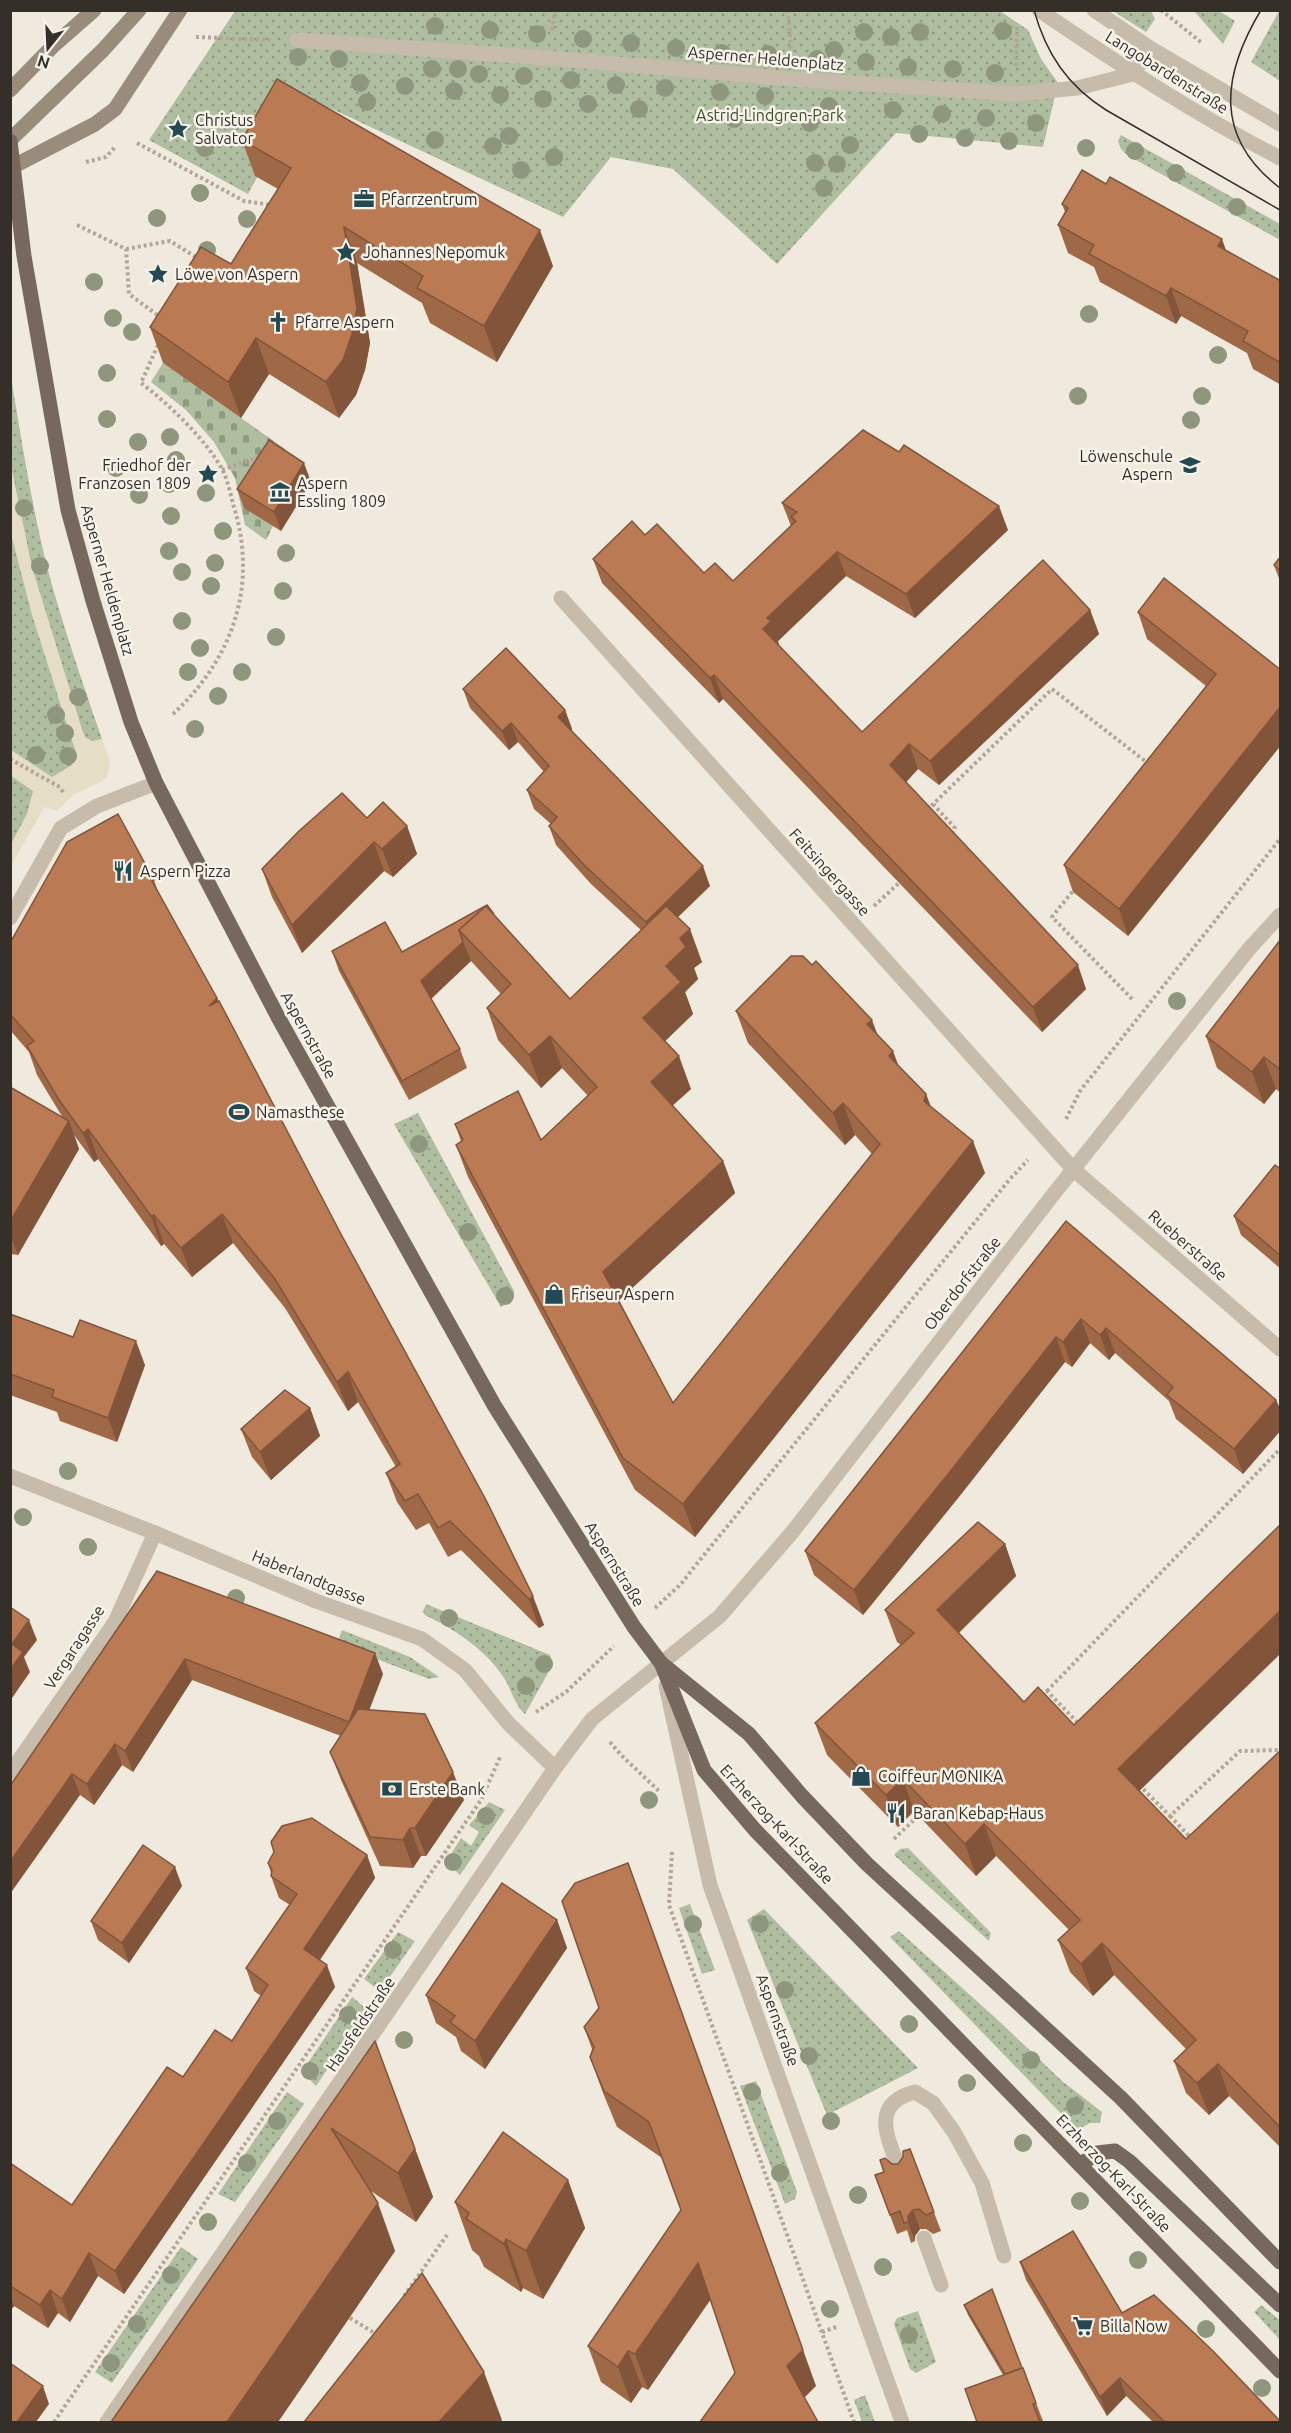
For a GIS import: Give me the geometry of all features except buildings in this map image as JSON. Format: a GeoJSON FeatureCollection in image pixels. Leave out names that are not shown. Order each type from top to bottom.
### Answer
{"type":"FeatureCollection","features":[{"type":"Feature","properties":{"kind":"main road"},"geometry":{"type":"LineString","coordinates":[[10,90],[54,45],[94,10]]}},
{"type":"Feature","properties":{"kind":"main road","name":"Asperner Heldenplatz"},"geometry":{"type":"LineString","coordinates":[[139,10],[103,50],[10,140],[24,256],[69,510],[96,612],[131,722],[156,783]]}},
{"type":"Feature","properties":{"kind":"main road"},"geometry":{"type":"LineString","coordinates":[[14,166],[95,124],[115,109],[180,10]]}},
{"type":"Feature","properties":{"kind":"main road","name":"Aspernstraße"},"geometry":{"type":"LineString","coordinates":[[156,783],[278,1017],[494,1406],[634,1627],[661,1663]]}},
{"type":"Feature","properties":{"kind":"main road"},"geometry":{"type":"LineString","coordinates":[[661,1663],[749,1734],[802,1796],[867,1864],[1121,2097],[1281,2262]]}},
{"type":"Feature","properties":{"kind":"main road","name":"Erzherzog-Karl-Straße"},"geometry":{"type":"LineString","coordinates":[[661,1663],[704,1770],[754,1830],[1281,2371]]}},
{"type":"Feature","properties":{"kind":"main road"},"geometry":{"type":"LineString","coordinates":[[1080,2165],[1097,2153],[1115,2151],[1129,2161],[1281,2305]]}},
{"type":"Feature","properties":{"kind":"street","name":"Langobardenstraße"},"geometry":{"type":"LineString","coordinates":[[1039,10],[1133,74],[1238,136],[1281,158]]}},
{"type":"Feature","properties":{"kind":"street"},"geometry":{"type":"LineString","coordinates":[[1094,10],[1150,48],[1133,74]]}},
{"type":"Feature","properties":{"kind":"street","name":"Asperner Heldenplatz"},"geometry":{"type":"LineString","coordinates":[[297,40],[1016,94],[1077,88],[1133,74]]}},
{"type":"Feature","properties":{"kind":"street","name":"Langobardenstraße"},"geometry":{"type":"LineString","coordinates":[[1150,48],[1281,124]]}},
{"type":"Feature","properties":{"kind":"street","name":"Feitsingergasse"},"geometry":{"type":"LineString","coordinates":[[561,598],[1073,1169]]}},
{"type":"Feature","properties":{"kind":"street"},"geometry":{"type":"LineString","coordinates":[[10,918],[61,828],[97,806],[156,783]]}},
{"type":"Feature","properties":{"kind":"street","name":"Oberdorfstraße"},"geometry":{"type":"LineString","coordinates":[[661,1663],[720,1616],[794,1530],[1073,1169],[1249,949],[1281,915]]}},
{"type":"Feature","properties":{"kind":"street","name":"Rueberstraße"},"geometry":{"type":"LineString","coordinates":[[1073,1169],[1281,1349]]}},
{"type":"Feature","properties":{"kind":"street","name":"Haberlandtgasse"},"geometry":{"type":"LineString","coordinates":[[10,1476],[155,1533],[315,1601],[422,1639],[465,1670],[508,1723],[555,1768]]}},
{"type":"Feature","properties":{"kind":"street","name":"Vergaragasse"},"geometry":{"type":"LineString","coordinates":[[10,1773],[115,1622],[155,1533]]}},
{"type":"Feature","properties":{"kind":"street","name":"Hausfeldstraße"},"geometry":{"type":"LineString","coordinates":[[108,2422],[555,1768],[592,1719],[661,1663]]}},
{"type":"Feature","properties":{"kind":"street","name":"Aspernstraße"},"geometry":{"type":"LineString","coordinates":[[661,1663],[710,1885],[903,2422]]}},
{"type":"Feature","properties":{"kind":"street"},"geometry":{"type":"LineString","coordinates":[[901,2174],[885,2117],[889,2107],[900,2096],[915,2092],[933,2103],[954,2132],[982,2183],[1004,2256]]}},
{"type":"Feature","properties":{"kind":"street"},"geometry":{"type":"LineString","coordinates":[[924,2238],[941,2285]]}},
{"type":"Feature","properties":{"kind":"path"},"geometry":{"type":"LineString","coordinates":[[788,10],[791,54]]}},
{"type":"Feature","properties":{"kind":"path"},"geometry":{"type":"LineString","coordinates":[[1016,70],[1017,15]]}},
{"type":"Feature","properties":{"kind":"path"},"geometry":{"type":"LineString","coordinates":[[193,37],[297,40]]}},
{"type":"Feature","properties":{"kind":"path"},"geometry":{"type":"LineString","coordinates":[[137,143],[244,201],[275,206],[269,214]]}},
{"type":"Feature","properties":{"kind":"path"},"geometry":{"type":"LineString","coordinates":[[77,225],[126,249],[170,242],[200,259]]}},
{"type":"Feature","properties":{"kind":"path"},"geometry":{"type":"LineString","coordinates":[[126,249],[129,294],[168,324]]}},
{"type":"Feature","properties":{"kind":"path"},"geometry":{"type":"LineString","coordinates":[[159,344],[141,383],[190,427],[222,470],[238,521],[244,577],[240,608],[218,659],[189,699],[172,715]]}},
{"type":"Feature","properties":{"kind":"path"},"geometry":{"type":"LineString","coordinates":[[222,470],[264,455]]}},
{"type":"Feature","properties":{"kind":"path"},"geometry":{"type":"LineString","coordinates":[[921,800],[929,808],[1052,689],[1154,768]]}},
{"type":"Feature","properties":{"kind":"path"},"geometry":{"type":"LineString","coordinates":[[10,759],[58,786]]}},
{"type":"Feature","properties":{"kind":"path"},"geometry":{"type":"LineString","coordinates":[[933,804],[955,828],[948,836]]}},
{"type":"Feature","properties":{"kind":"path"},"geometry":{"type":"LineString","coordinates":[[1065,1120],[1080,1091],[1281,839]]}},
{"type":"Feature","properties":{"kind":"path"},"geometry":{"type":"LineString","coordinates":[[1080,882],[1052,917],[1134,1001]]}},
{"type":"Feature","properties":{"kind":"path"},"geometry":{"type":"LineString","coordinates":[[634,1627],[688,1575],[1010,1179],[1033,1155]]}},
{"type":"Feature","properties":{"kind":"path"},"geometry":{"type":"LineString","coordinates":[[1039,1700],[1281,1449]]}},
{"type":"Feature","properties":{"kind":"path"},"geometry":{"type":"LineString","coordinates":[[530,1717],[566,1692],[593,1666]]}},
{"type":"Feature","properties":{"kind":"path"},"geometry":{"type":"LineString","coordinates":[[1047,1691],[1080,1725]]}},
{"type":"Feature","properties":{"kind":"path"},"geometry":{"type":"LineString","coordinates":[[1170,1816],[1240,1751],[1281,1750]]}},
{"type":"Feature","properties":{"kind":"path"},"geometry":{"type":"LineString","coordinates":[[54,2422],[481,1800],[502,1753]]}},
{"type":"Feature","properties":{"kind":"path"},"geometry":{"type":"LineString","coordinates":[[621,1755],[660,1790],[662,1801]]}},
{"type":"Feature","properties":{"kind":"path"},"geometry":{"type":"LineString","coordinates":[[1137,1783],[1195,1841]]}},
{"type":"Feature","properties":{"kind":"path"},"geometry":{"type":"LineString","coordinates":[[894,1839],[928,1806]]}},
{"type":"Feature","properties":{"kind":"path"},"geometry":{"type":"LineString","coordinates":[[672,1842],[669,1905],[854,2422]]}},
{"type":"Feature","properties":{"kind":"path"},"geometry":{"type":"LineString","coordinates":[[402,2298],[447,2235]]}},
{"type":"Feature","properties":{"kind":"path"},"geometry":{"type":"LineString","coordinates":[[350,2318],[376,2334]]}},
{"type":"Feature","properties":{"kind":"path"},"geometry":{"type":"LineString","coordinates":[[370,2343],[383,2325]]}},
{"type":"Feature","properties":{"kind":"green space","name":"Astrid-Lindgren-Park"},"geometry":{"type":"Polygon","coordinates":[[[235,11],[1000,11],[1028,30],[1041,59],[1058,83],[1043,147],[896,133],[777,264],[673,169],[611,157],[563,217],[302,95],[248,194],[149,140],[235,11]]]}},
{"type":"Feature","properties":{"kind":"green space"},"geometry":{"type":"Polygon","coordinates":[[[1113,11],[1151,11],[1155,19],[1146,32],[1113,11]]]}},
{"type":"Feature","properties":{"kind":"green space"},"geometry":{"type":"Polygon","coordinates":[[[1194,11],[1219,11],[1235,21],[1223,44],[1194,11]]]}},
{"type":"Feature","properties":{"kind":"green space"},"geometry":{"type":"Polygon","coordinates":[[[1280,11],[1280,81],[1251,62],[1280,11]]]}},
{"type":"Feature","properties":{"kind":"green space"},"geometry":{"type":"Polygon","coordinates":[[[1121,135],[1280,224],[1280,240],[1127,155],[1121,149],[1118,141],[1121,135]]]}},
{"type":"Feature","properties":{"kind":"green space"},"geometry":{"type":"Polygon","coordinates":[[[163,363],[285,449],[281,455],[273,526],[266,540],[245,525],[235,478],[214,442],[186,410],[151,382],[163,363]]]}},
{"type":"Feature","properties":{"kind":"green space"},"geometry":{"type":"Polygon","coordinates":[[[11,377],[32,501],[49,574],[67,636],[102,739],[94,742],[88,739],[94,761],[23,823],[11,844],[10,476],[27,544],[11,467],[11,377]]]}},
{"type":"Feature","properties":{"kind":"green space"},"geometry":{"type":"Polygon","coordinates":[[[418,1113],[514,1291],[512,1300],[501,1307],[394,1124],[418,1113]]]}},
{"type":"Feature","properties":{"kind":"green space"},"geometry":{"type":"Polygon","coordinates":[[[426,1604],[550,1655],[553,1664],[525,1714],[516,1703],[499,1670],[490,1660],[460,1635],[425,1615],[423,1612],[426,1604]]]}},
{"type":"Feature","properties":{"kind":"green space"},"geometry":{"type":"Polygon","coordinates":[[[342,1630],[410,1657],[439,1677],[429,1679],[337,1644],[342,1630]]]}},
{"type":"Feature","properties":{"kind":"green space"},"geometry":{"type":"Polygon","coordinates":[[[489,1802],[505,1810],[460,1875],[446,1862],[461,1838],[471,1846],[479,1832],[469,1825],[489,1802]]]}},
{"type":"Feature","properties":{"kind":"green space"},"geometry":{"type":"Polygon","coordinates":[[[908,1848],[991,1933],[989,1941],[894,1855],[900,1849],[908,1848]]]}},
{"type":"Feature","properties":{"kind":"green space"},"geometry":{"type":"Polygon","coordinates":[[[690,1904],[715,1970],[702,1974],[679,1908],[690,1904]]]}},
{"type":"Feature","properties":{"kind":"green space"},"geometry":{"type":"Polygon","coordinates":[[[764,1909],[918,2068],[827,2115],[747,1920],[764,1909]]]}},
{"type":"Feature","properties":{"kind":"green space"},"geometry":{"type":"Polygon","coordinates":[[[899,1931],[1062,2081],[1102,2112],[1100,2123],[1090,2123],[1079,2129],[1074,2127],[890,1937],[899,1931]]]}},
{"type":"Feature","properties":{"kind":"green space"},"geometry":{"type":"Polygon","coordinates":[[[398,1932],[415,1941],[380,1991],[364,1979],[398,1932]]]}},
{"type":"Feature","properties":{"kind":"green space"},"geometry":{"type":"Polygon","coordinates":[[[352,1997],[368,2010],[316,2086],[302,2072],[352,1997]]]}},
{"type":"Feature","properties":{"kind":"green space"},"geometry":{"type":"Polygon","coordinates":[[[756,2081],[797,2192],[795,2199],[785,2204],[740,2086],[756,2081]]]}},
{"type":"Feature","properties":{"kind":"green space"},"geometry":{"type":"Polygon","coordinates":[[[287,2092],[304,2104],[235,2202],[218,2194],[287,2092]]]}},
{"type":"Feature","properties":{"kind":"green space"},"geometry":{"type":"Polygon","coordinates":[[[181,2247],[198,2259],[112,2383],[95,2372],[181,2247]]]}},
{"type":"Feature","properties":{"kind":"green space"},"geometry":{"type":"Polygon","coordinates":[[[1261,2305],[1280,2320],[1280,2340],[1254,2312],[1261,2305]]]}},
{"type":"Feature","properties":{"kind":"green space"},"geometry":{"type":"Polygon","coordinates":[[[918,2311],[936,2362],[916,2373],[910,2369],[894,2324],[897,2318],[918,2311]]]}},
{"type":"Feature","properties":{"kind":"green space"},"geometry":{"type":"Polygon","coordinates":[[[865,2395],[875,2422],[862,2422],[854,2400],[865,2395]]]}},
{"type":"Feature","properties":{"kind":"shaded area"},"geometry":{"type":"Polygon","coordinates":[[[11,467],[32,567],[82,729],[85,737],[91,741],[102,739],[110,762],[107,776],[103,781],[73,795],[57,811],[44,807],[11,866],[11,844],[27,814],[33,791],[11,776],[11,750],[52,777],[72,765],[76,753],[32,615],[11,534],[11,467]]]}},
{"type":"Feature","properties":{"kind":"tram line"},"geometry":{"type":"LineString","coordinates":[[1034,10],[1045,41],[1060,68],[1092,101],[1280,210]]}},
{"type":"Feature","properties":{"kind":"tram line"},"geometry":{"type":"LineString","coordinates":[[1261,10],[1238,58],[1232,81],[1231,104],[1234,126],[1243,148],[1258,168],[1280,188]]}},
{"type":"Feature","properties":{"kind":"place","name":"Christus Salvator"},"geometry":{"type":"Point","coordinates":[178,129]}},
{"type":"Feature","properties":{"kind":"place","name":"Pfarrzentrum"},"geometry":{"type":"Point","coordinates":[364,199]}},
{"type":"Feature","properties":{"kind":"place","name":"Johannes Nepomuk"},"geometry":{"type":"Point","coordinates":[346,252]}},
{"type":"Feature","properties":{"kind":"place","name":"Löwe von Aspern"},"geometry":{"type":"Point","coordinates":[158,274]}},
{"type":"Feature","properties":{"kind":"place","name":"Pfarre Aspern"},"geometry":{"type":"Point","coordinates":[278,322]}},
{"type":"Feature","properties":{"kind":"place","name":"Löwenschule Aspern"},"geometry":{"type":"Point","coordinates":[1190,465]}},
{"type":"Feature","properties":{"kind":"place","name":"Friedhof der Franzosen 1809"},"geometry":{"type":"Point","coordinates":[208,474]}},
{"type":"Feature","properties":{"kind":"place","name":"Aspern Essling 1809"},"geometry":{"type":"Point","coordinates":[280,492]}},
{"type":"Feature","properties":{"kind":"place","name":"Aspern Pizza"},"geometry":{"type":"Point","coordinates":[123,871]}},
{"type":"Feature","properties":{"kind":"place","name":"Namasthese"},"geometry":{"type":"Point","coordinates":[239,1112]}},
{"type":"Feature","properties":{"kind":"place","name":"Friseur Aspern"},"geometry":{"type":"Point","coordinates":[554,1294]}},
{"type":"Feature","properties":{"kind":"place","name":"Coiffeur MONIKA"},"geometry":{"type":"Point","coordinates":[861,1776]}},
{"type":"Feature","properties":{"kind":"place","name":"Erste Bank"},"geometry":{"type":"Point","coordinates":[392,1789]}},
{"type":"Feature","properties":{"kind":"place","name":"Baran Kebap-Haus"},"geometry":{"type":"Point","coordinates":[896,1813]}},
{"type":"Feature","properties":{"kind":"place","name":"Billa Now"},"geometry":{"type":"Point","coordinates":[1083,2326]}}]}
